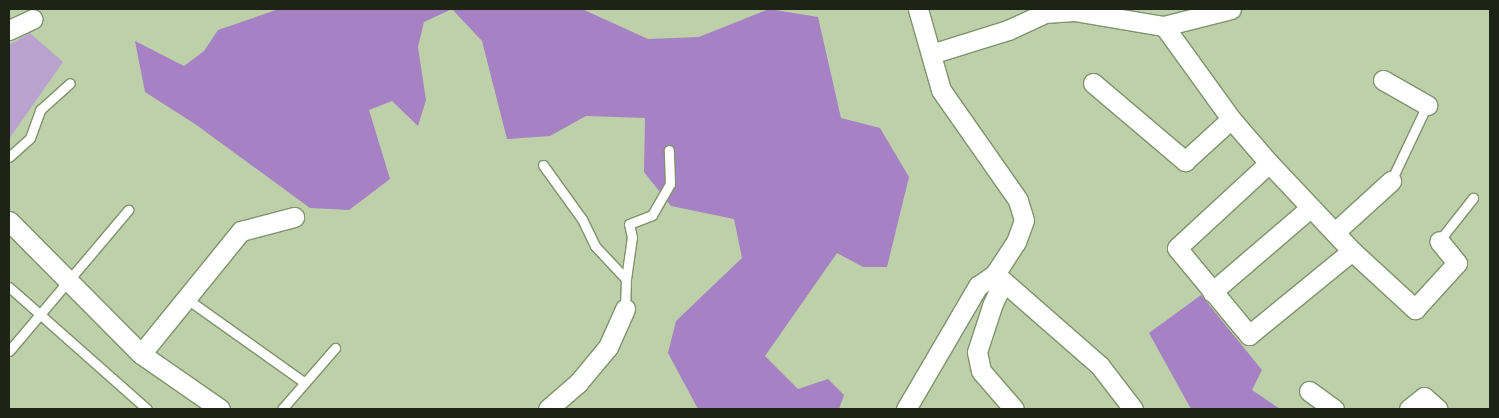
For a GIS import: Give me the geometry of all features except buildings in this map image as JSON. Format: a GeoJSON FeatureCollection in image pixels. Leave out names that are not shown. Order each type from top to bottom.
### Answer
{"type":"FeatureCollection","features":[{"type":"Feature","properties":{"kind":"street"},"geometry":{"type":"LineString","coordinates":[[918,9],[941,90],[1018,200],[1024,220],[999,278],[977,352],[981,371],[1014,409]]}},
{"type":"Feature","properties":{"kind":"street"},"geometry":{"type":"LineString","coordinates":[[932,54],[1008,30],[1045,14],[1074,11],[1164,26],[1231,9]]}},
{"type":"Feature","properties":{"kind":"street"},"geometry":{"type":"LineString","coordinates":[[9,30],[31,14]]}},
{"type":"Feature","properties":{"kind":"street"},"geometry":{"type":"LineString","coordinates":[[1164,26],[1231,119],[1269,163],[1352,251],[1416,309],[1456,262],[1439,241]]}},
{"type":"Feature","properties":{"kind":"street"},"geometry":{"type":"LineString","coordinates":[[1382,80],[1427,105]]}},
{"type":"Feature","properties":{"kind":"street"},"geometry":{"type":"LineString","coordinates":[[1093,83],[1186,161],[1231,119]]}},
{"type":"Feature","properties":{"kind":"street"},"geometry":{"type":"LineString","coordinates":[[1269,163],[1177,248],[1249,335],[1352,251]]}},
{"type":"Feature","properties":{"kind":"street"},"geometry":{"type":"LineString","coordinates":[[1335,232],[1391,181]]}},
{"type":"Feature","properties":{"kind":"street"},"geometry":{"type":"LineString","coordinates":[[1212,292],[1311,207]]}},
{"type":"Feature","properties":{"kind":"street"},"geometry":{"type":"LineString","coordinates":[[141,354],[187,299],[214,261],[241,231],[294,217]]}},
{"type":"Feature","properties":{"kind":"street"},"geometry":{"type":"LineString","coordinates":[[9,221],[141,354],[220,409]]}},
{"type":"Feature","properties":{"kind":"street"},"geometry":{"type":"LineString","coordinates":[[906,409],[978,286],[999,278]]}},
{"type":"Feature","properties":{"kind":"street"},"geometry":{"type":"LineString","coordinates":[[999,278],[1100,366],[1133,409]]}},
{"type":"Feature","properties":{"kind":"street"},"geometry":{"type":"LineString","coordinates":[[548,409],[578,383],[608,347],[625,309]]}},
{"type":"Feature","properties":{"kind":"street"},"geometry":{"type":"LineString","coordinates":[[1309,391],[1334,409]]}},
{"type":"Feature","properties":{"kind":"street"},"geometry":{"type":"LineString","coordinates":[[1409,409],[1424,397],[1438,409]]}},
{"type":"Feature","properties":{"kind":"lane"},"geometry":{"type":"LineString","coordinates":[[9,157],[30,138],[40,110],[70,83]]}},
{"type":"Feature","properties":{"kind":"lane"},"geometry":{"type":"LineString","coordinates":[[1391,181],[1427,105]]}},
{"type":"Feature","properties":{"kind":"lane"},"geometry":{"type":"LineString","coordinates":[[625,309],[626,279],[632,237],[629,224],[652,216],[670,184],[669,150]]}},
{"type":"Feature","properties":{"kind":"lane"},"geometry":{"type":"LineString","coordinates":[[543,164],[582,218],[595,246],[626,279]]}},
{"type":"Feature","properties":{"kind":"lane"},"geometry":{"type":"LineString","coordinates":[[1439,241],[1473,198]]}},
{"type":"Feature","properties":{"kind":"lane"},"geometry":{"type":"LineString","coordinates":[[9,351],[128,210]]}},
{"type":"Feature","properties":{"kind":"lane"},"geometry":{"type":"LineString","coordinates":[[9,287],[147,409]]}},
{"type":"Feature","properties":{"kind":"lane"},"geometry":{"type":"LineString","coordinates":[[187,299],[304,382]]}},
{"type":"Feature","properties":{"kind":"lane"},"geometry":{"type":"LineString","coordinates":[[282,409],[335,348]]}},
{"type":"Feature","properties":{"kind":"shaded area"},"geometry":{"type":"Polygon","coordinates":[[[279,9],[452,9],[424,22],[418,47],[426,100],[418,126],[392,101],[369,110],[390,179],[349,210],[310,208],[195,124],[145,92],[135,41],[184,66],[204,51],[218,30],[279,9]]]}},
{"type":"Feature","properties":{"kind":"shaded area"},"geometry":{"type":"Polygon","coordinates":[[[452,9],[582,9],[648,39],[699,37],[769,9],[818,17],[841,118],[880,128],[909,177],[887,267],[863,267],[837,253],[765,356],[798,389],[828,379],[844,395],[839,409],[698,409],[668,353],[676,321],[742,258],[734,219],[671,206],[644,172],[645,118],[586,116],[550,136],[507,139],[482,41],[452,9]]]}},
{"type":"Feature","properties":{"kind":"shaded area"},"geometry":{"type":"Polygon","coordinates":[[[30,33],[63,62],[9,139],[9,45],[30,33]]]}},
{"type":"Feature","properties":{"kind":"shaded area"},"geometry":{"type":"Polygon","coordinates":[[[1201,295],[1262,370],[1252,390],[1280,409],[1191,409],[1149,333],[1201,295]]]}}]}
